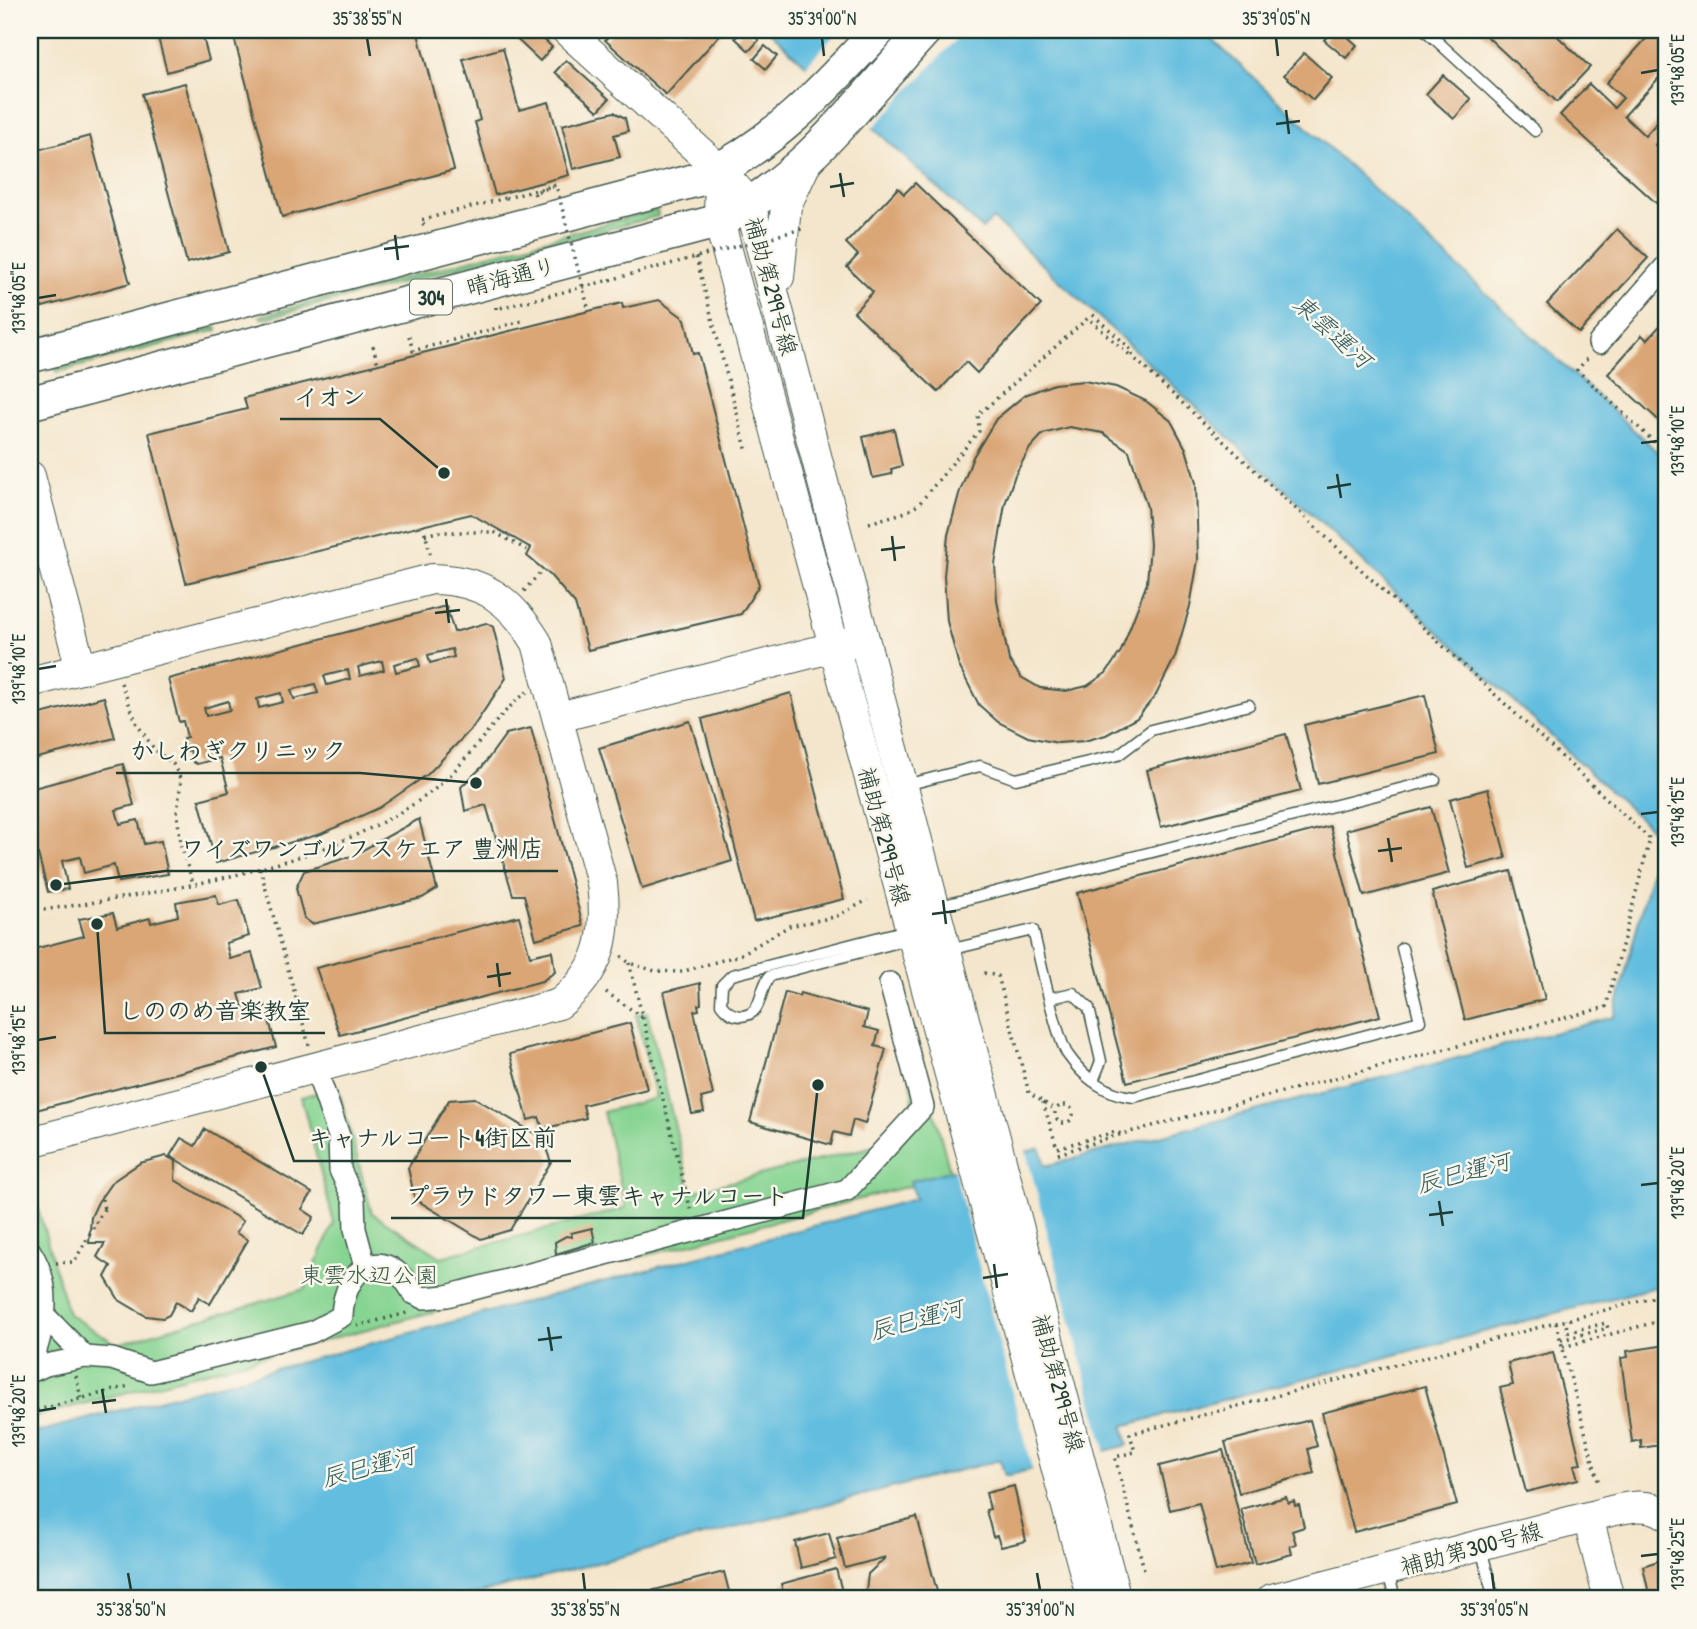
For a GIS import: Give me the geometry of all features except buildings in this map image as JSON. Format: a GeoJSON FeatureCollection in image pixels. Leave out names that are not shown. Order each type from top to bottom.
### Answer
{"type":"FeatureCollection","features":[{"type":"Feature","properties":{"kind":"main road","name":"晴海通り"},"geometry":{"type":"LineString","coordinates":[[30,356],[700,179],[720,170],[768,140],[824,89],[879,30]]}},
{"type":"Feature","properties":{"kind":"main road","name":"晴海通り"},"geometry":{"type":"LineString","coordinates":[[30,403],[719,221],[750,204],[813,152],[925,30]]}},
{"type":"Feature","properties":{"kind":"street"},"geometry":{"type":"LineString","coordinates":[[566,30],[720,170]]}},
{"type":"Feature","properties":{"kind":"street"},"geometry":{"type":"LineString","coordinates":[[782,327],[778,256],[782,226],[791,189],[813,152]]}},
{"type":"Feature","properties":{"kind":"street","name":"補助第299号線"},"geometry":{"type":"LineString","coordinates":[[720,170],[750,204],[946,951],[974,1112]]}},
{"type":"Feature","properties":{"kind":"street","name":"補助第299号線"},"geometry":{"type":"LineString","coordinates":[[720,170],[719,221],[911,933],[974,1112],[1078,1503],[1092,1599]]}},
{"type":"Feature","properties":{"kind":"street"},"geometry":{"type":"LineString","coordinates":[[1599,343],[1667,265]]}},
{"type":"Feature","properties":{"kind":"street"},"geometry":{"type":"LineString","coordinates":[[30,476],[81,669]]}},
{"type":"Feature","properties":{"kind":"street"},"geometry":{"type":"LineString","coordinates":[[30,682],[432,579],[460,580],[491,592],[523,620],[537,643],[602,883],[606,917],[602,944],[592,968],[577,990],[559,1004],[30,1142]]}},
{"type":"Feature","properties":{"kind":"street"},"geometry":{"type":"LineString","coordinates":[[559,717],[865,639]]}},
{"type":"Feature","properties":{"kind":"street"},"geometry":{"type":"LineString","coordinates":[[30,1371],[85,1357],[111,1359],[151,1372],[312,1332],[342,1316],[344,1292],[349,1282],[365,1266],[379,1264],[394,1269],[404,1278],[412,1293],[424,1298],[447,1296],[847,1190],[923,1107],[891,983]]}},
{"type":"Feature","properties":{"kind":"street"},"geometry":{"type":"LineString","coordinates":[[320,1082],[339,1136],[340,1170],[354,1200],[355,1229],[365,1266]]}},
{"type":"Feature","properties":{"kind":"street"},"geometry":{"type":"LineString","coordinates":[[30,1371],[46,1317],[35,1259]]}},
{"type":"Feature","properties":{"kind":"street"},"geometry":{"type":"LineString","coordinates":[[46,1317],[85,1357]]}},
{"type":"Feature","properties":{"kind":"street","name":"補助第299号線"},"geometry":{"type":"LineString","coordinates":[[1078,1503],[1116,1599]]}},
{"type":"Feature","properties":{"kind":"street","name":"補助第300号線"},"geometry":{"type":"LineString","coordinates":[[1272,1599],[1588,1517],[1642,1506],[1658,1509],[1667,1515]]}},
{"type":"Feature","properties":{"kind":"street"},"geometry":{"type":"LineString","coordinates":[[1588,1517],[1609,1599]]}},
{"type":"Feature","properties":{"kind":"lane"},"geometry":{"type":"LineString","coordinates":[[1425,30],[1535,131]]}},
{"type":"Feature","properties":{"kind":"lane"},"geometry":{"type":"LineString","coordinates":[[903,785],[980,766],[1016,779],[1118,755],[1151,730],[1249,705]]}},
{"type":"Feature","properties":{"kind":"lane"},"geometry":{"type":"LineString","coordinates":[[935,907],[1436,780]]}},
{"type":"Feature","properties":{"kind":"lane"},"geometry":{"type":"LineString","coordinates":[[946,951],[1033,930],[1066,1054],[1093,1081],[1115,1096],[1134,1097],[1420,1021],[1402,948]]}},
{"type":"Feature","properties":{"kind":"lane"},"geometry":{"type":"LineString","coordinates":[[911,933],[770,976],[756,1009],[744,1016],[731,1014],[721,1004],[722,985],[732,975],[911,933]]}},
{"type":"Feature","properties":{"kind":"lane"},"geometry":{"type":"LineString","coordinates":[[1051,998],[1073,993],[1089,1008],[1101,1061],[1093,1081]]}},
{"type":"Feature","properties":{"kind":"lane"},"geometry":{"type":"LineString","coordinates":[[1480,1545],[1494,1599]]}},
{"type":"Feature","properties":{"kind":"lane"},"geometry":{"type":"LineString","coordinates":[[1388,1569],[1395,1599]]}},
{"type":"Feature","properties":{"kind":"path"},"geometry":{"type":"LineString","coordinates":[[506,198],[556,185],[589,311]]}},
{"type":"Feature","properties":{"kind":"path"},"geometry":{"type":"LineString","coordinates":[[583,287],[802,229],[803,226]]}},
{"type":"Feature","properties":{"kind":"path"},"geometry":{"type":"LineString","coordinates":[[696,257],[747,452]]}},
{"type":"Feature","properties":{"kind":"path"},"geometry":{"type":"LineString","coordinates":[[869,523],[906,512],[918,505],[979,431],[978,415],[1088,318],[1127,355],[1133,357]]}},
{"type":"Feature","properties":{"kind":"path"},"geometry":{"type":"LineString","coordinates":[[409,336],[413,351],[503,330],[522,321]]}},
{"type":"Feature","properties":{"kind":"path"},"geometry":{"type":"LineString","coordinates":[[1599,343],[1577,370],[1667,454]]}},
{"type":"Feature","properties":{"kind":"path"},"geometry":{"type":"LineString","coordinates":[[373,346],[378,364]]}},
{"type":"Feature","properties":{"kind":"path"},"geometry":{"type":"LineString","coordinates":[[423,524],[432,560]]}},
{"type":"Feature","properties":{"kind":"path"},"geometry":{"type":"LineString","coordinates":[[425,535],[437,531],[486,534],[494,532],[529,551]]}},
{"type":"Feature","properties":{"kind":"path"},"geometry":{"type":"LineString","coordinates":[[523,593],[543,569]]}},
{"type":"Feature","properties":{"kind":"path"},"geometry":{"type":"LineString","coordinates":[[120,678],[137,724],[154,750],[173,764],[181,780],[177,813],[181,846],[193,883]]}},
{"type":"Feature","properties":{"kind":"path"},"geometry":{"type":"LineString","coordinates":[[30,912],[193,883],[260,868],[315,851],[386,819],[427,795],[457,769],[531,688]]}},
{"type":"Feature","properties":{"kind":"path"},"geometry":{"type":"LineString","coordinates":[[260,868],[311,1054]]}},
{"type":"Feature","properties":{"kind":"path"},"geometry":{"type":"LineString","coordinates":[[617,953],[629,963],[655,971],[681,972],[740,955],[789,926],[835,917],[868,900]]}},
{"type":"Feature","properties":{"kind":"path"},"geometry":{"type":"LineString","coordinates":[[629,963],[696,1230]]}},
{"type":"Feature","properties":{"kind":"path"},"geometry":{"type":"LineString","coordinates":[[984,973],[998,976],[1029,1093],[1056,1110]]}},
{"type":"Feature","properties":{"kind":"path"},"geometry":{"type":"LineString","coordinates":[[598,986],[642,1017]]}},
{"type":"Feature","properties":{"kind":"path"},"geometry":{"type":"LineString","coordinates":[[1043,1102],[1057,1148],[1115,1132],[1122,1134]]}},
{"type":"Feature","properties":{"kind":"path"},"geometry":{"type":"LineString","coordinates":[[1067,1105],[1074,1117],[1071,1121],[1061,1123],[1057,1120],[1056,1110],[1067,1105]]}},
{"type":"Feature","properties":{"kind":"path"},"geometry":{"type":"LineString","coordinates":[[35,1259],[74,1262],[106,1211],[102,1199]]}},
{"type":"Feature","properties":{"kind":"path"},"geometry":{"type":"LineString","coordinates":[[1144,1569],[1115,1457],[1135,1452],[1130,1434],[1667,1294]]}},
{"type":"Feature","properties":{"kind":"path"},"geometry":{"type":"LineString","coordinates":[[357,1326],[405,1313]]}},
{"type":"Feature","properties":{"kind":"path"},"geometry":{"type":"LineString","coordinates":[[1563,1347],[1667,1319]]}},
{"type":"Feature","properties":{"kind":"path"},"geometry":{"type":"LineString","coordinates":[[1561,1340],[1608,1328],[1606,1323],[1568,1332],[1565,1320]]}},
{"type":"Feature","properties":{"kind":"path"},"geometry":{"type":"LineString","coordinates":[[1556,1323],[1599,1484]]}},
{"type":"Feature","properties":{"kind":"path"},"geometry":{"type":"LineString","coordinates":[[30,1412],[147,1381],[151,1372]]}},
{"type":"Feature","properties":{"kind":"green space"},"geometry":{"type":"Polygon","coordinates":[[[657,210],[658,216],[263,319],[260,316],[657,210]]]}},
{"type":"Feature","properties":{"kind":"green space"},"geometry":{"type":"Polygon","coordinates":[[[216,326],[217,330],[57,372],[55,368],[216,326]]]}},
{"type":"Feature","properties":{"kind":"green space","name":"東雲水辺公園"},"geometry":{"type":"Polygon","coordinates":[[[906,1006],[951,1175],[30,1418],[30,1180],[68,1314],[117,1344],[305,1289],[334,1223],[301,1097],[338,1087],[372,1213],[441,1257],[626,1208],[603,1112],[656,1098],[636,1015],[647,1012],[691,1192],[878,1145],[913,1109],[906,1006]]]}},
{"type":"Feature","properties":{"kind":"water"},"geometry":{"type":"Polygon","coordinates":[[[768,30],[1202,30],[1667,461],[1667,1284],[1123,1426],[1128,1445],[1005,1476],[1000,1460],[457,1599],[30,1599],[30,1434],[915,1199],[910,1181],[1040,1148],[1045,1166],[1614,1017],[1660,837],[993,219],[982,229],[768,30]]]}},
{"type":"Feature","properties":{"kind":"pier"},"geometry":{"type":"Polygon","coordinates":[[[839,30],[965,30],[871,130],[804,68],[839,30]]]}},
{"type":"Feature","properties":{"kind":"pier"},"geometry":{"type":"Polygon","coordinates":[[[1025,1148],[1106,1454],[1033,1473],[953,1166],[1025,1148]]]}},
{"type":"Feature","properties":{"kind":"place","name":"イオン"},"geometry":{"type":"Point","coordinates":[444,473]}},
{"type":"Feature","properties":{"kind":"place","name":"かしわぎクリニック"},"geometry":{"type":"Point","coordinates":[476,783]}},
{"type":"Feature","properties":{"kind":"place","name":"ワイズワンゴルフスケエア 豊洲店"},"geometry":{"type":"Point","coordinates":[56,885]}},
{"type":"Feature","properties":{"kind":"place","name":"しののめ音楽教室"},"geometry":{"type":"Point","coordinates":[97,924]}},
{"type":"Feature","properties":{"kind":"place","name":"キャナルコート4街区前"},"geometry":{"type":"Point","coordinates":[261,1067]}},
{"type":"Feature","properties":{"kind":"place","name":"プラウドタワー東雲キャナルコート"},"geometry":{"type":"Point","coordinates":[818,1085]}},
{"type":"Feature","properties":{"kind":"water label","name":"東雲運河"},"geometry":{"type":"Point","coordinates":[1333,331]}},
{"type":"Feature","properties":{"kind":"water label","name":"辰巳運河"},"geometry":{"type":"Point","coordinates":[1463,1172]}},
{"type":"Feature","properties":{"kind":"water label","name":"辰巳運河"},"geometry":{"type":"Point","coordinates":[916,1319]}},
{"type":"Feature","properties":{"kind":"water label","name":"辰巳運河"},"geometry":{"type":"Point","coordinates":[368,1466]}}]}
